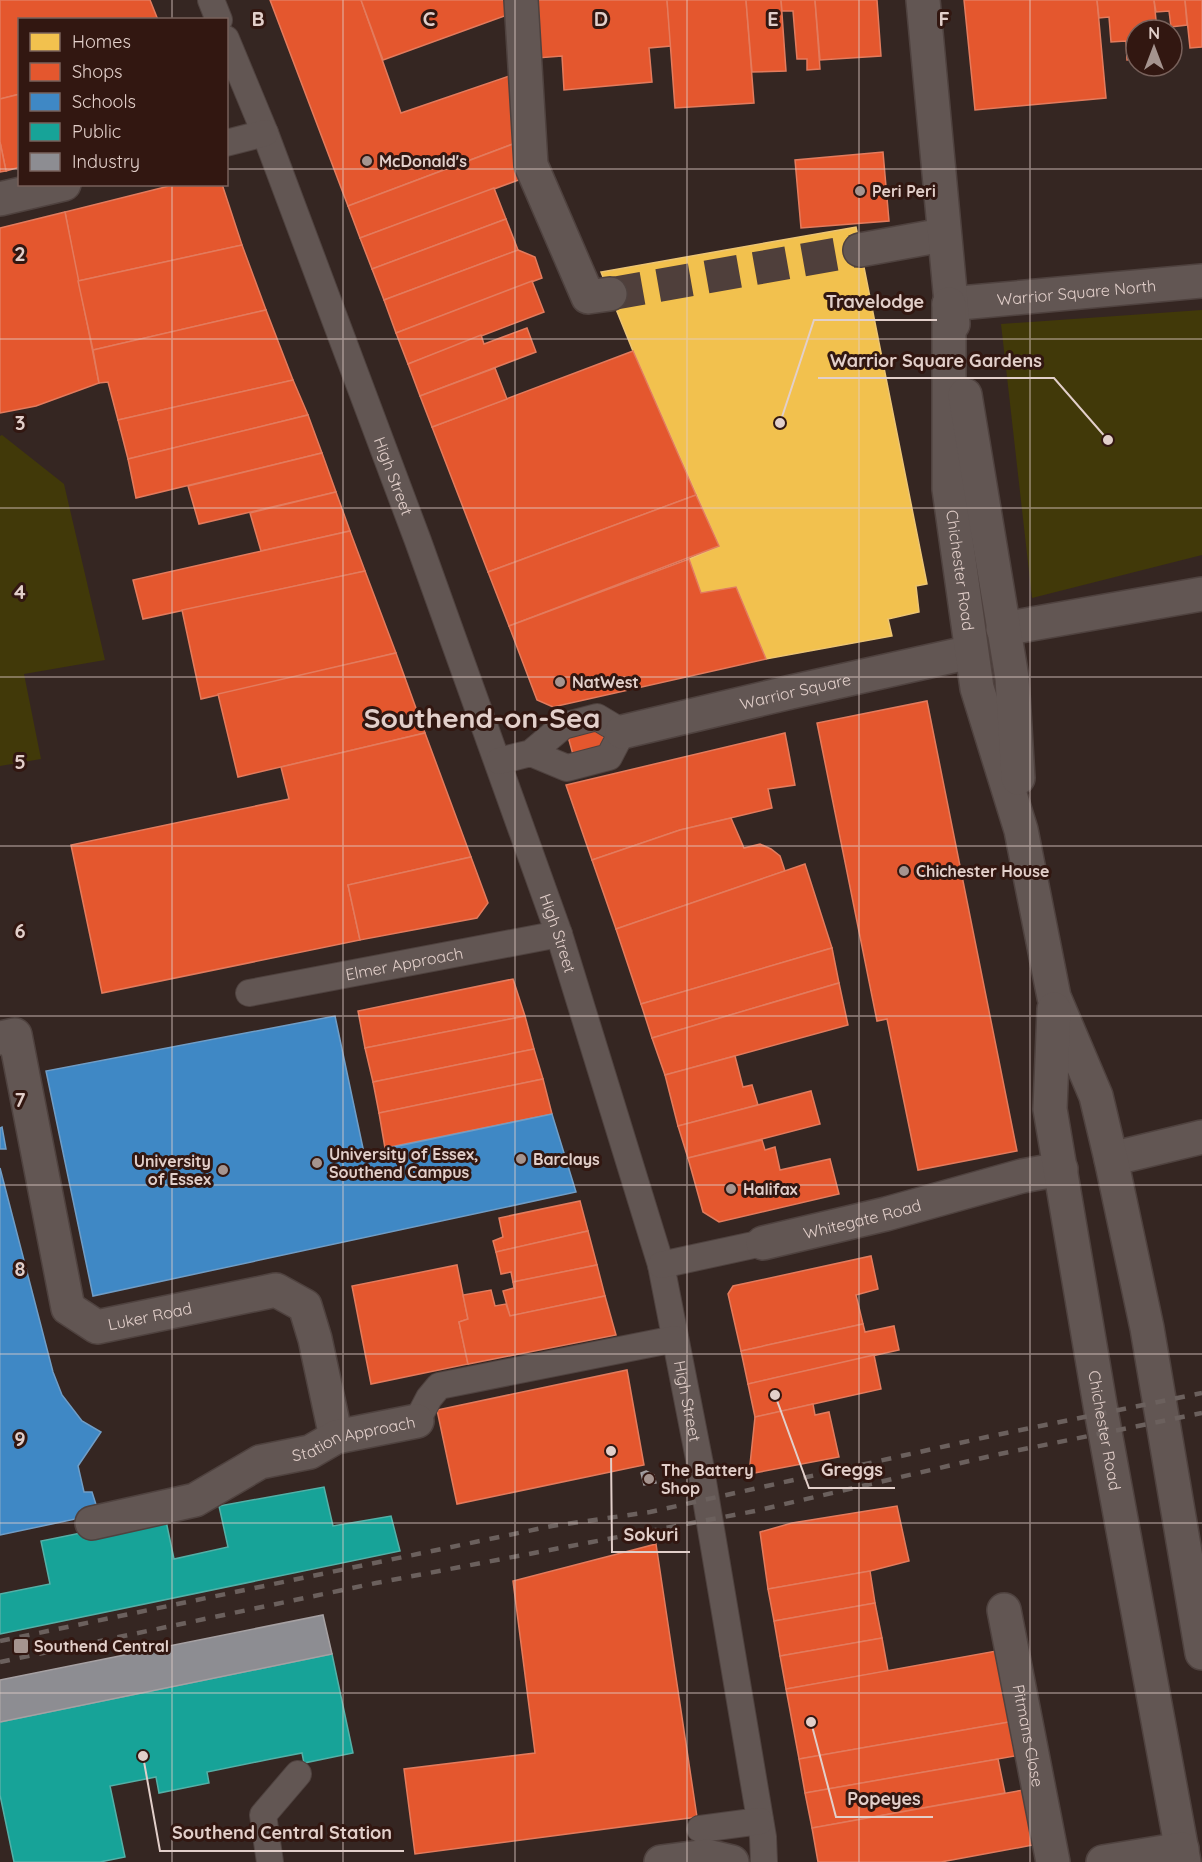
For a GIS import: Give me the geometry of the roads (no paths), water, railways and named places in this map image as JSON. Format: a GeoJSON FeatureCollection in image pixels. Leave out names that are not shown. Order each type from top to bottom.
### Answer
{"type":"FeatureCollection","features":[{"type":"Feature","properties":{"kind":"street"},"geometry":{"type":"LineString","coordinates":[[211,0],[218,18]]}},
{"type":"Feature","properties":{"kind":"street"},"geometry":{"type":"LineString","coordinates":[[521,0],[531,165],[588,297],[610,294]]}},
{"type":"Feature","properties":{"kind":"street","name":"Chichester Road"},"geometry":{"type":"LineString","coordinates":[[923,0],[949,304],[1012,678],[1021,830]]}},
{"type":"Feature","properties":{"kind":"street","name":"High Street"},"geometry":{"type":"LineString","coordinates":[[228,44],[265,133],[499,761],[560,934],[662,1265],[700,1464],[760,1821],[764,1862]]}},
{"type":"Feature","properties":{"kind":"street"},"geometry":{"type":"LineString","coordinates":[[228,142],[265,133]]}},
{"type":"Feature","properties":{"kind":"street"},"geometry":{"type":"LineString","coordinates":[[0,199],[55,186]]}},
{"type":"Feature","properties":{"kind":"street"},"geometry":{"type":"LineString","coordinates":[[860,250],[943,235]]}},
{"type":"Feature","properties":{"kind":"street","name":"Warrior Square North"},"geometry":{"type":"LineString","coordinates":[[949,304],[1202,282]]}},
{"type":"Feature","properties":{"kind":"street","name":"Chichester Road"},"geometry":{"type":"LineString","coordinates":[[949,304],[949,489],[977,688],[1021,830],[1054,996],[1096,1096],[1111,1159],[1147,1328],[1202,1653]]}},
{"type":"Feature","properties":{"kind":"street"},"geometry":{"type":"LineString","coordinates":[[1003,629],[1202,594]]}},
{"type":"Feature","properties":{"kind":"street","name":"Warrior Square"},"geometry":{"type":"LineString","coordinates":[[622,732],[971,652]]}},
{"type":"Feature","properties":{"kind":"street"},"geometry":{"type":"LineString","coordinates":[[499,761],[531,753],[563,726],[597,717],[622,732],[609,757],[567,768],[531,753]]}},
{"type":"Feature","properties":{"kind":"street","name":"Elmer Approach"},"geometry":{"type":"LineString","coordinates":[[249,993],[560,934]]}},
{"type":"Feature","properties":{"kind":"street","name":"Chichester Road"},"geometry":{"type":"LineString","coordinates":[[1054,996],[1050,1109],[1100,1405],[1189,1852]]}},
{"type":"Feature","properties":{"kind":"street","name":"Luker Road"},"geometry":{"type":"LineString","coordinates":[[7,1037],[68,1308],[97,1327],[276,1290],[305,1306],[315,1339],[336,1437]]}},
{"type":"Feature","properties":{"kind":"street"},"geometry":{"type":"LineString","coordinates":[[1111,1159],[1202,1137]]}},
{"type":"Feature","properties":{"kind":"street","name":"Whitegate Road"},"geometry":{"type":"LineString","coordinates":[[662,1265],[886,1214],[1022,1176],[1061,1169]]}},
{"type":"Feature","properties":{"kind":"street","name":"Station Approach"},"geometry":{"type":"LineString","coordinates":[[92,1523],[195,1500],[260,1462],[310,1452],[336,1437],[417,1421],[438,1386],[675,1339]]}},
{"type":"Feature","properties":{"kind":"street","name":"Pitmans Close"},"geometry":{"type":"LineString","coordinates":[[1004,1610],[1053,1862]]}},
{"type":"Feature","properties":{"kind":"street"},"geometry":{"type":"LineString","coordinates":[[270,1862],[263,1815],[298,1774]]}},
{"type":"Feature","properties":{"kind":"street"},"geometry":{"type":"LineString","coordinates":[[700,1829],[760,1821]]}},
{"type":"Feature","properties":{"kind":"street"},"geometry":{"type":"LineString","coordinates":[[1103,1862],[1189,1852]]}},
{"type":"Feature","properties":{"kind":"street"},"geometry":{"type":"LineString","coordinates":[[661,1862],[707,1856],[732,1862]]}},
{"type":"Feature","properties":{"kind":"tunnel"},"geometry":{"type":"LineString","coordinates":[[610,294],[860,250]]}},
{"type":"Feature","properties":{"kind":"railway"},"geometry":{"type":"LineString","coordinates":[[0,1641],[552,1526],[650,1512],[991,1436],[1202,1393]]}},
{"type":"Feature","properties":{"kind":"railway"},"geometry":{"type":"LineString","coordinates":[[0,1662],[376,1583],[755,1511],[995,1455],[1202,1413]]}},
{"type":"Feature","properties":{"kind":"place","name":"McDonald's"},"geometry":{"type":"Point","coordinates":[367,161]}},
{"type":"Feature","properties":{"kind":"place","name":"Peri Peri"},"geometry":{"type":"Point","coordinates":[860,191]}},
{"type":"Feature","properties":{"kind":"place","name":"Travelodge"},"geometry":{"type":"Point","coordinates":[780,423]}},
{"type":"Feature","properties":{"kind":"place","name":"Warrior Square Gardens"},"geometry":{"type":"Point","coordinates":[1108,440]}},
{"type":"Feature","properties":{"kind":"place","name":"NatWest"},"geometry":{"type":"Point","coordinates":[560,682]}},
{"type":"Feature","properties":{"kind":"place","name":"Chichester House"},"geometry":{"type":"Point","coordinates":[904,871]}},
{"type":"Feature","properties":{"kind":"place","name":"Barclays"},"geometry":{"type":"Point","coordinates":[521,1159]}},
{"type":"Feature","properties":{"kind":"place","name":"University of Essex, Southend Campus"},"geometry":{"type":"Point","coordinates":[317,1163]}},
{"type":"Feature","properties":{"kind":"place","name":"University of Essex"},"geometry":{"type":"Point","coordinates":[223,1170]}},
{"type":"Feature","properties":{"kind":"place","name":"Halifax"},"geometry":{"type":"Point","coordinates":[731,1189]}},
{"type":"Feature","properties":{"kind":"place","name":"Greggs"},"geometry":{"type":"Point","coordinates":[775,1395]}},
{"type":"Feature","properties":{"kind":"place","name":"Sokuri"},"geometry":{"type":"Point","coordinates":[611,1451]}},
{"type":"Feature","properties":{"kind":"place","name":"The Battery Shop"},"geometry":{"type":"Point","coordinates":[649,1479]}},
{"type":"Feature","properties":{"kind":"place","name":"Southend Central"},"geometry":{"type":"Point","coordinates":[21,1646]}},
{"type":"Feature","properties":{"kind":"place","name":"Popeyes"},"geometry":{"type":"Point","coordinates":[811,1722]}},
{"type":"Feature","properties":{"kind":"place","name":"Southend Central Station"},"geometry":{"type":"Point","coordinates":[143,1756]}},
{"type":"Feature","properties":{"kind":"district","name":"Southend-on-Sea"},"geometry":{"type":"Point","coordinates":[482,717]}}]}
